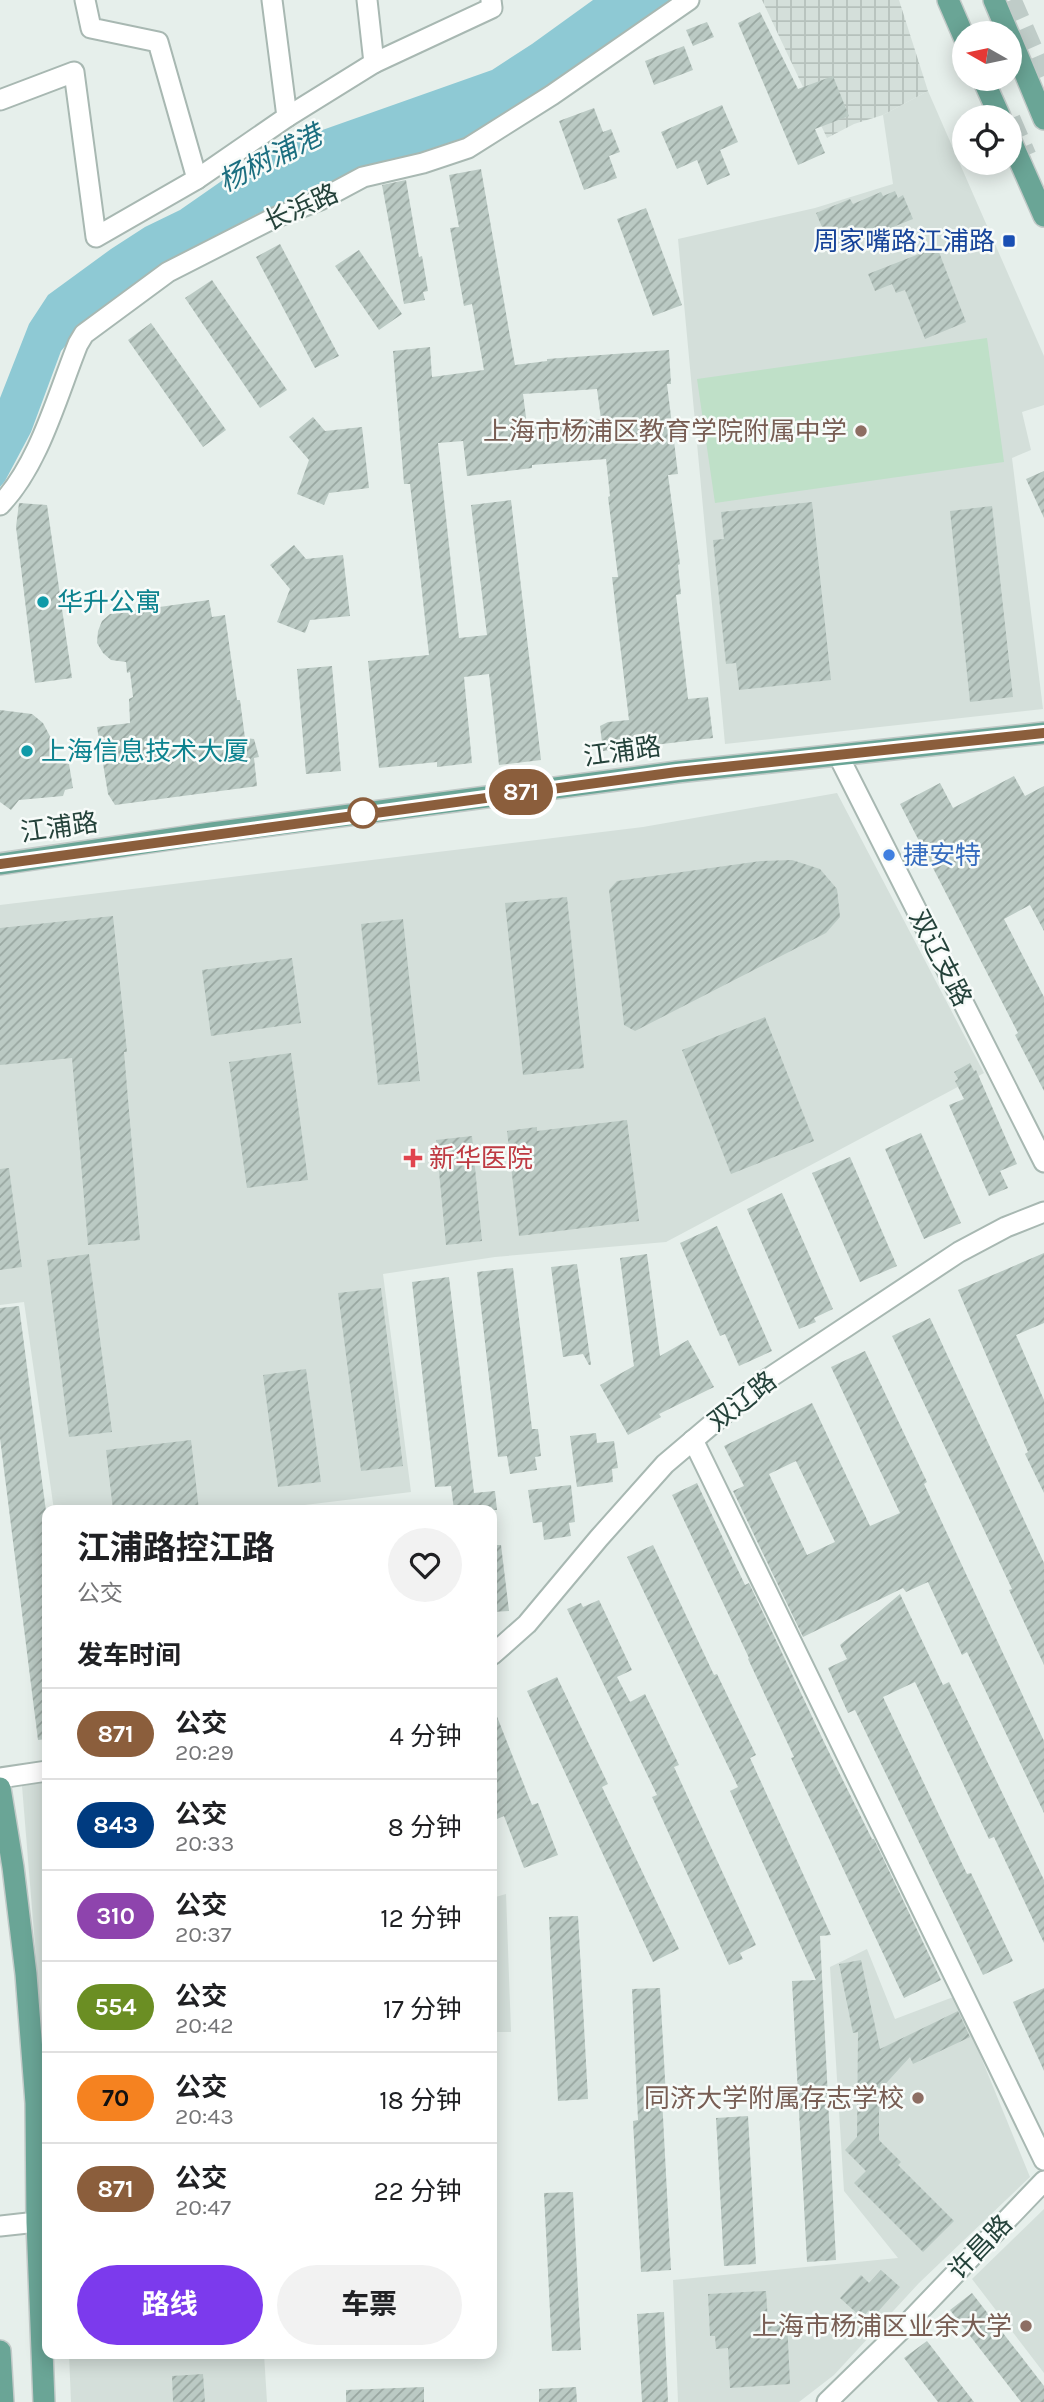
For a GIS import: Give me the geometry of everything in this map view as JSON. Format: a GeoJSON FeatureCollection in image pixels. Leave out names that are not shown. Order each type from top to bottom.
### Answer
{"type":"FeatureCollection","features":[{"type":"Feature","properties":{"kind":"main road"},"geometry":{"type":"LineString","coordinates":[[948,0],[957,21]]}},
{"type":"Feature","properties":{"kind":"main road"},"geometry":{"type":"LineString","coordinates":[[994,0],[1003,21]]}},
{"type":"Feature","properties":{"kind":"main road"},"geometry":{"type":"LineString","coordinates":[[1022,66],[1044,119]]}},
{"type":"Feature","properties":{"kind":"main road"},"geometry":{"type":"LineString","coordinates":[[1022,166],[1044,216]]}},
{"type":"Feature","properties":{"kind":"main road","name":"江浦路"},"geometry":{"type":"LineString","coordinates":[[0,864],[663,773],[1044,733]]}},
{"type":"Feature","properties":{"kind":"main road"},"geometry":{"type":"LineString","coordinates":[[0,1788],[26,1974],[36,2104],[42,2351]]}},
{"type":"Feature","properties":{"kind":"main road"},"geometry":{"type":"LineString","coordinates":[[0,2351],[3,2402]]}},
{"type":"Feature","properties":{"kind":"main road"},"geometry":{"type":"LineString","coordinates":[[42,2359],[44,2402]]}},
{"type":"Feature","properties":{"kind":"street"},"geometry":{"type":"LineString","coordinates":[[85,0],[91,28],[158,42],[197,179]]}},
{"type":"Feature","properties":{"kind":"street"},"geometry":{"type":"LineString","coordinates":[[272,0],[287,117]]}},
{"type":"Feature","properties":{"kind":"street"},"geometry":{"type":"LineString","coordinates":[[367,0],[374,63]]}},
{"type":"Feature","properties":{"kind":"street","name":"长浜路"},"geometry":{"type":"LineString","coordinates":[[0,505],[16,485],[36,449],[84,334],[168,272],[274,218],[320,200],[363,177],[423,163],[468,148],[562,88],[689,0]]}},
{"type":"Feature","properties":{"kind":"street"},"geometry":{"type":"LineString","coordinates":[[0,100],[74,72],[96,237],[197,179],[287,117],[374,63],[495,3]]}},
{"type":"Feature","properties":{"kind":"street","name":"双辽支路"},"geometry":{"type":"LineString","coordinates":[[838,755],[1044,1162]]}},
{"type":"Feature","properties":{"kind":"street","name":"双辽路"},"geometry":{"type":"LineString","coordinates":[[497,1651],[527,1624],[665,1464],[757,1386],[959,1252],[1006,1227],[1044,1212]]}},
{"type":"Feature","properties":{"kind":"street"},"geometry":{"type":"LineString","coordinates":[[693,1440],[1044,2160]]}},
{"type":"Feature","properties":{"kind":"street"},"geometry":{"type":"LineString","coordinates":[[0,1778],[42,1772]]}},
{"type":"Feature","properties":{"kind":"street","name":"许昌路"},"geometry":{"type":"LineString","coordinates":[[827,2402],[906,2325],[1044,2181]]}},
{"type":"Feature","properties":{"kind":"street"},"geometry":{"type":"LineString","coordinates":[[0,2226],[37,2222]]}},
{"type":"Feature","properties":{"kind":"shaded area"},"geometry":{"type":"Polygon","coordinates":[[[762,0],[899,0],[928,91],[883,115],[854,124],[827,138],[762,0]]]}},
{"type":"Feature","properties":{"kind":"shaded area","name":"上海市杨浦区教育学院附属中学"},"geometry":{"type":"Polygon","coordinates":[[[928,91],[952,146],[952,175],[965,175],[1044,356],[1044,405],[1022,412],[1031,450],[1012,458],[1043,709],[725,744],[678,239],[815,208],[893,184],[883,115],[928,91]]]}},
{"type":"Feature","properties":{"kind":"shaded area","name":"新华医院"},"geometry":{"type":"Polygon","coordinates":[[[837,793],[984,1073],[666,1242],[495,1257],[383,1274],[411,1492],[305,1505],[53,1505],[24,1302],[0,1305],[0,905],[643,827],[837,793]]]}},
{"type":"Feature","properties":{"kind":"shaded area"},"geometry":{"type":"Polygon","coordinates":[[[42,1783],[42,2031],[22,1786],[42,1783]]]}},
{"type":"Feature","properties":{"kind":"shaded area"},"geometry":{"type":"Polygon","coordinates":[[[506,1894],[511,2032],[497,2032],[497,1897],[506,1894]]]}},
{"type":"Feature","properties":{"kind":"shaded area","name":"同济大学附属存志学校"},"geometry":{"type":"Polygon","coordinates":[[[867,1949],[895,2019],[956,1996],[1030,2177],[919,2283],[834,2375],[799,2402],[678,2402],[673,2280],[898,2258],[844,2191],[830,1967],[867,1949]]]}},
{"type":"Feature","properties":{"kind":"shaded area","name":"上海市杨浦区业余大学"},"geometry":{"type":"Polygon","coordinates":[[[1044,2209],[1044,2373],[972,2279],[1044,2209]]]}},
{"type":"Feature","properties":{"kind":"shaded area"},"geometry":{"type":"Polygon","coordinates":[[[69,2359],[264,2359],[267,2402],[71,2402],[69,2359]]]}},
{"type":"Feature","properties":{"kind":"green space"},"geometry":{"type":"Polygon","coordinates":[[[987,338],[1004,462],[715,503],[697,379],[987,338]]]}},
{"type":"Feature","properties":{"kind":"water","name":"杨树浦港"},"geometry":{"type":"Polygon","coordinates":[[[593,0],[675,0],[532,102],[465,139],[326,183],[255,215],[191,251],[78,331],[61,351],[31,432],[0,487],[0,398],[29,324],[48,295],[145,227],[180,210],[236,171],[280,145],[492,70],[593,0]]]}},
{"type":"Feature","properties":{"kind":"building"},"geometry":{"type":"Polygon","coordinates":[[[760,12],[798,89],[833,76],[849,116],[815,129],[825,153],[798,165],[738,23],[760,12]]]}},
{"type":"Feature","properties":{"kind":"building"},"geometry":{"type":"Polygon","coordinates":[[[707,22],[714,37],[693,46],[686,30],[707,22]]]}},
{"type":"Feature","properties":{"kind":"building"},"geometry":{"type":"Polygon","coordinates":[[[684,46],[693,70],[654,85],[645,61],[684,46]]]}},
{"type":"Feature","properties":{"kind":"building"},"geometry":{"type":"Polygon","coordinates":[[[722,105],[738,142],[720,150],[730,175],[707,185],[697,160],[677,169],[661,132],[722,105]]]}},
{"type":"Feature","properties":{"kind":"building"},"geometry":{"type":"Polygon","coordinates":[[[594,108],[603,132],[611,129],[620,152],[609,156],[617,178],[584,190],[559,121],[594,108]]]}},
{"type":"Feature","properties":{"kind":"building"},"geometry":{"type":"Polygon","coordinates":[[[481,169],[515,365],[547,359],[669,350],[671,384],[667,384],[678,474],[668,475],[680,564],[681,594],[676,595],[688,699],[708,697],[713,738],[603,751],[600,726],[608,722],[629,720],[612,577],[618,577],[606,459],[532,465],[532,468],[467,476],[463,441],[438,443],[459,638],[487,635],[471,505],[511,500],[541,760],[499,765],[489,674],[464,677],[472,763],[437,767],[437,762],[379,768],[368,661],[429,655],[410,484],[404,484],[393,351],[430,347],[432,377],[484,370],[472,304],[464,306],[450,228],[459,227],[449,175],[481,169]],[[597,389],[523,394],[527,425],[601,419],[597,389]]]}},
{"type":"Feature","properties":{"kind":"building"},"geometry":{"type":"Polygon","coordinates":[[[406,180],[419,257],[422,256],[428,291],[423,292],[425,300],[404,304],[382,185],[406,180]]]}},
{"type":"Feature","properties":{"kind":"building"},"geometry":{"type":"Polygon","coordinates":[[[895,191],[898,198],[903,195],[913,219],[828,253],[822,237],[825,234],[816,213],[850,199],[853,204],[881,192],[883,196],[895,191]]]}},
{"type":"Feature","properties":{"kind":"building"},"geometry":{"type":"Polygon","coordinates":[[[646,208],[682,305],[653,316],[617,219],[646,208]]]}},
{"type":"Feature","properties":{"kind":"building"},"geometry":{"type":"Polygon","coordinates":[[[280,244],[339,356],[315,368],[256,257],[280,244]]]}},
{"type":"Feature","properties":{"kind":"building"},"geometry":{"type":"Polygon","coordinates":[[[937,247],[966,322],[925,339],[905,290],[896,293],[892,284],[875,291],[868,274],[937,247]]]}},
{"type":"Feature","properties":{"kind":"building"},"geometry":{"type":"Polygon","coordinates":[[[359,250],[402,314],[379,330],[335,266],[359,250]]]}},
{"type":"Feature","properties":{"kind":"building"},"geometry":{"type":"Polygon","coordinates":[[[212,280],[287,390],[260,408],[185,298],[212,280]]]}},
{"type":"Feature","properties":{"kind":"building"},"geometry":{"type":"Polygon","coordinates":[[[151,323],[226,430],[203,447],[128,340],[151,323]]]}},
{"type":"Feature","properties":{"kind":"building"},"geometry":{"type":"Polygon","coordinates":[[[313,417],[325,431],[362,427],[369,488],[329,493],[324,505],[297,494],[309,460],[289,437],[313,417]]]}},
{"type":"Feature","properties":{"kind":"building"},"geometry":{"type":"Polygon","coordinates":[[[1044,471],[1044,518],[1026,479],[1044,471]]]}},
{"type":"Feature","properties":{"kind":"building"},"geometry":{"type":"Polygon","coordinates":[[[812,502],[831,680],[739,690],[736,663],[726,664],[713,540],[724,539],[721,512],[812,502]]]}},
{"type":"Feature","properties":{"kind":"building","name":"华升公寓"},"geometry":{"type":"Polygon","coordinates":[[[19,503],[47,505],[72,678],[35,683],[16,527],[19,503]]]}},
{"type":"Feature","properties":{"kind":"building"},"geometry":{"type":"Polygon","coordinates":[[[992,506],[1013,697],[970,702],[950,511],[992,506]]]}},
{"type":"Feature","properties":{"kind":"building"},"geometry":{"type":"Polygon","coordinates":[[[294,545],[306,559],[343,555],[350,616],[310,620],[305,633],[277,622],[290,589],[270,565],[294,545]]]}},
{"type":"Feature","properties":{"kind":"building"},"geometry":{"type":"Polygon","coordinates":[[[209,600],[212,617],[225,615],[245,738],[254,739],[259,757],[254,758],[257,786],[115,805],[108,794],[97,727],[130,723],[129,699],[133,697],[126,662],[111,660],[97,643],[102,621],[110,614],[209,600]]]}},
{"type":"Feature","properties":{"kind":"building"},"geometry":{"type":"Polygon","coordinates":[[[332,666],[341,771],[306,774],[297,669],[332,666]]]}},
{"type":"Feature","properties":{"kind":"building","name":"上海信息技术大厦"},"geometry":{"type":"Polygon","coordinates":[[[0,710],[32,714],[43,723],[52,740],[55,762],[69,764],[73,788],[65,790],[63,796],[19,800],[11,810],[0,802],[0,710]]]}},
{"type":"Feature","properties":{"kind":"building"},"geometry":{"type":"Polygon","coordinates":[[[1014,776],[1025,796],[1044,786],[1044,931],[1030,905],[1004,919],[1044,997],[1044,1091],[1015,1035],[1018,1033],[900,804],[940,783],[953,808],[1014,776]]]}},
{"type":"Feature","properties":{"kind":"building"},"geometry":{"type":"Polygon","coordinates":[[[792,860],[820,869],[837,889],[840,917],[826,933],[635,1031],[624,1025],[609,890],[617,881],[761,861],[792,860]]]}},
{"type":"Feature","properties":{"kind":"building"},"geometry":{"type":"Polygon","coordinates":[[[567,897],[584,1068],[523,1075],[505,903],[567,897]]]}},
{"type":"Feature","properties":{"kind":"building"},"geometry":{"type":"Polygon","coordinates":[[[113,916],[127,1052],[124,1052],[140,1240],[88,1245],[72,1058],[0,1065],[0,928],[113,916]]]}},
{"type":"Feature","properties":{"kind":"building"},"geometry":{"type":"Polygon","coordinates":[[[403,919],[420,1081],[378,1085],[361,924],[403,919]]]}},
{"type":"Feature","properties":{"kind":"building"},"geometry":{"type":"Polygon","coordinates":[[[292,958],[301,1023],[211,1036],[202,970],[292,958]]]}},
{"type":"Feature","properties":{"kind":"building"},"geometry":{"type":"Polygon","coordinates":[[[765,1017],[814,1141],[731,1174],[682,1050],[765,1017]]]}},
{"type":"Feature","properties":{"kind":"building"},"geometry":{"type":"Polygon","coordinates":[[[291,1053],[308,1180],[247,1188],[229,1062],[291,1053]]]}},
{"type":"Feature","properties":{"kind":"building"},"geometry":{"type":"Polygon","coordinates":[[[970,1063],[974,1071],[976,1070],[1017,1164],[1000,1171],[1008,1188],[989,1196],[949,1105],[964,1099],[955,1081],[958,1079],[954,1072],[970,1063]]]}},
{"type":"Feature","properties":{"kind":"building"},"geometry":{"type":"Polygon","coordinates":[[[627,1120],[639,1221],[519,1236],[507,1131],[537,1127],[537,1131],[627,1120]]]}},
{"type":"Feature","properties":{"kind":"building"},"geometry":{"type":"Polygon","coordinates":[[[921,1133],[961,1223],[924,1239],[885,1149],[921,1133]]]}},
{"type":"Feature","properties":{"kind":"building"},"geometry":{"type":"Polygon","coordinates":[[[472,1136],[482,1241],[446,1245],[436,1140],[472,1136]]]}},
{"type":"Feature","properties":{"kind":"building"},"geometry":{"type":"Polygon","coordinates":[[[850,1157],[897,1266],[860,1282],[812,1173],[850,1157]]]}},
{"type":"Feature","properties":{"kind":"building"},"geometry":{"type":"Polygon","coordinates":[[[9,1168],[22,1267],[0,1270],[0,1169],[9,1168]]]}},
{"type":"Feature","properties":{"kind":"building"},"geometry":{"type":"Polygon","coordinates":[[[782,1193],[833,1309],[814,1318],[816,1322],[799,1329],[747,1209],[782,1193]]]}},
{"type":"Feature","properties":{"kind":"building"},"geometry":{"type":"Polygon","coordinates":[[[717,1226],[772,1351],[739,1366],[725,1334],[720,1336],[680,1243],[717,1226]]]}},
{"type":"Feature","properties":{"kind":"building"},"geometry":{"type":"Polygon","coordinates":[[[1044,1253],[1044,1323],[1016,1335],[1044,1400],[1044,1493],[1025,1454],[1028,1452],[958,1290],[1044,1253]]]}},
{"type":"Feature","properties":{"kind":"building"},"geometry":{"type":"Polygon","coordinates":[[[89,1254],[112,1432],[69,1437],[47,1260],[89,1254]]]}},
{"type":"Feature","properties":{"kind":"building"},"geometry":{"type":"Polygon","coordinates":[[[647,1254],[660,1356],[688,1340],[714,1387],[659,1414],[661,1417],[628,1435],[600,1385],[634,1366],[620,1258],[647,1254]]]}},
{"type":"Feature","properties":{"kind":"building"},"geometry":{"type":"Polygon","coordinates":[[[577,1264],[591,1365],[583,1354],[563,1357],[551,1267],[577,1264]]]}},
{"type":"Feature","properties":{"kind":"building"},"geometry":{"type":"Polygon","coordinates":[[[513,1268],[532,1429],[538,1429],[541,1456],[535,1457],[537,1470],[510,1474],[507,1456],[498,1457],[477,1272],[513,1268]]]}},
{"type":"Feature","properties":{"kind":"building"},"geometry":{"type":"Polygon","coordinates":[[[449,1277],[474,1493],[495,1491],[496,1505],[453,1505],[451,1486],[435,1487],[412,1282],[449,1277]]]}},
{"type":"Feature","properties":{"kind":"building"},"geometry":{"type":"Polygon","coordinates":[[[381,1288],[403,1466],[361,1471],[338,1293],[381,1288]]]}},
{"type":"Feature","properties":{"kind":"building"},"geometry":{"type":"Polygon","coordinates":[[[19,1306],[45,1505],[42,1505],[42,1740],[38,1740],[0,1438],[0,1308],[19,1306]]]}},
{"type":"Feature","properties":{"kind":"building"},"geometry":{"type":"Polygon","coordinates":[[[930,1318],[1044,1563],[1044,1665],[1009,1590],[1012,1589],[892,1336],[930,1318]]]}},
{"type":"Feature","properties":{"kind":"building"},"geometry":{"type":"Polygon","coordinates":[[[865,1351],[1044,1741],[1044,1813],[967,1652],[962,1655],[928,1582],[906,1592],[903,1588],[803,1637],[733,1491],[744,1486],[724,1446],[812,1403],[870,1526],[900,1513],[831,1367],[865,1351]],[[796,1461],[769,1474],[807,1555],[835,1542],[796,1461]]]}},
{"type":"Feature","properties":{"kind":"building"},"geometry":{"type":"Polygon","coordinates":[[[306,1369],[321,1482],[278,1487],[263,1375],[306,1369]]]}},
{"type":"Feature","properties":{"kind":"building"},"geometry":{"type":"Polygon","coordinates":[[[596,1433],[597,1443],[614,1441],[618,1468],[612,1469],[613,1482],[577,1487],[570,1436],[596,1433]]]}},
{"type":"Feature","properties":{"kind":"building"},"geometry":{"type":"Polygon","coordinates":[[[191,1440],[198,1505],[112,1505],[106,1450],[191,1440]]]}},
{"type":"Feature","properties":{"kind":"building"},"geometry":{"type":"Polygon","coordinates":[[[697,1483],[745,1585],[749,1583],[941,1980],[904,1998],[672,1495],[697,1483]]]}},
{"type":"Feature","properties":{"kind":"building"},"geometry":{"type":"Polygon","coordinates":[[[571,1485],[575,1522],[569,1523],[571,1536],[544,1540],[542,1522],[533,1523],[528,1490],[571,1485]]]}},
{"type":"Feature","properties":{"kind":"building"},"geometry":{"type":"Polygon","coordinates":[[[497,1545],[501,1545],[509,1611],[497,1612],[497,1545]]]}},
{"type":"Feature","properties":{"kind":"building"},"geometry":{"type":"Polygon","coordinates":[[[653,1545],[714,1675],[717,1674],[756,1755],[750,1758],[831,1935],[820,1936],[836,2260],[807,2262],[792,1981],[816,1980],[730,1791],[738,1787],[627,1557],[653,1545]]]}},
{"type":"Feature","properties":{"kind":"building"},"geometry":{"type":"Polygon","coordinates":[[[900,1594],[943,1685],[949,1682],[1044,1880],[1044,1943],[994,1837],[989,1839],[915,1682],[883,1697],[967,1874],[971,1873],[1013,1961],[983,1975],[855,1710],[848,1713],[828,1668],[847,1659],[840,1645],[900,1594]]]}},
{"type":"Feature","properties":{"kind":"building"},"geometry":{"type":"Polygon","coordinates":[[[599,1600],[632,1670],[617,1677],[630,1702],[645,1694],[679,1765],[674,1767],[756,1945],[740,1953],[743,1959],[729,1965],[652,1797],[657,1795],[567,1609],[581,1603],[583,1607],[599,1600]]]}},
{"type":"Feature","properties":{"kind":"building"},"geometry":{"type":"Polygon","coordinates":[[[557,1677],[608,1784],[602,1787],[679,1949],[653,1962],[527,1691],[557,1677]]]}},
{"type":"Feature","properties":{"kind":"building"},"geometry":{"type":"Polygon","coordinates":[[[497,1717],[532,1805],[538,1803],[558,1855],[524,1868],[504,1816],[497,1819],[497,1717]]]}},
{"type":"Feature","properties":{"kind":"building"},"geometry":{"type":"Polygon","coordinates":[[[578,1916],[588,2099],[558,2101],[549,1917],[578,1916]]]}},
{"type":"Feature","properties":{"kind":"building"},"geometry":{"type":"Polygon","coordinates":[[[861,1960],[880,2049],[958,2011],[970,2037],[913,2064],[910,2057],[879,2091],[879,2140],[901,2162],[898,2165],[954,2221],[923,2252],[854,2183],[866,2171],[845,2150],[857,2137],[858,2032],[853,2033],[839,1964],[861,1960]]]}},
{"type":"Feature","properties":{"kind":"building"},"geometry":{"type":"Polygon","coordinates":[[[660,1988],[666,2097],[662,2098],[671,2270],[641,2272],[633,2121],[638,2120],[632,1989],[660,1988]]]}},
{"type":"Feature","properties":{"kind":"building"},"geometry":{"type":"Polygon","coordinates":[[[1044,1988],[1044,2071],[1013,2002],[1044,1988]]]}},
{"type":"Feature","properties":{"kind":"building"},"geometry":{"type":"Polygon","coordinates":[[[748,2116],[756,2264],[724,2266],[716,2118],[748,2116]]]}},
{"type":"Feature","properties":{"kind":"building"},"geometry":{"type":"Polygon","coordinates":[[[573,2192],[581,2350],[552,2351],[544,2193],[573,2192]]]}},
{"type":"Feature","properties":{"kind":"building"},"geometry":{"type":"Polygon","coordinates":[[[881,2270],[900,2287],[875,2315],[869,2310],[862,2318],[840,2298],[861,2275],[869,2283],[881,2270]]]}},
{"type":"Feature","properties":{"kind":"building"},"geometry":{"type":"Polygon","coordinates":[[[766,2291],[768,2322],[787,2321],[790,2384],[730,2388],[728,2348],[716,2349],[715,2336],[710,2336],[708,2294],[766,2291]]]}},
{"type":"Feature","properties":{"kind":"building"},"geometry":{"type":"Polygon","coordinates":[[[972,2293],[1044,2386],[1044,2402],[1021,2402],[950,2310],[972,2293]]]}},
{"type":"Feature","properties":{"kind":"building"},"geometry":{"type":"Polygon","coordinates":[[[664,2312],[668,2402],[642,2402],[637,2314],[664,2312]]]}},
{"type":"Feature","properties":{"kind":"building"},"geometry":{"type":"Polygon","coordinates":[[[927,2341],[974,2402],[938,2402],[904,2358],[927,2341]]]}},
{"type":"Feature","properties":{"kind":"building"},"geometry":{"type":"Polygon","coordinates":[[[203,2374],[205,2402],[173,2402],[172,2376],[203,2374]]]}},
{"type":"Feature","properties":{"kind":"building"},"geometry":{"type":"Polygon","coordinates":[[[424,2387],[424,2402],[346,2402],[346,2390],[424,2387]]]}},
{"type":"Feature","properties":{"kind":"building"},"geometry":{"type":"Polygon","coordinates":[[[576,2387],[577,2402],[539,2402],[539,2389],[576,2387]]]}},
{"type":"Feature","properties":{"kind":"tunnel"},"geometry":{"type":"LineString","coordinates":[[1011,0],[1044,76]]}},
{"type":"Feature","properties":{"kind":"tunnel"},"geometry":{"type":"LineString","coordinates":[[1022,147],[1026,156]]}},
{"type":"Feature","properties":{"kind":"bus line","name":"871"},"geometry":{"type":"LineString","coordinates":[[0,864],[212,833],[677,772],[1044,733]]}},
{"type":"Feature","properties":{"kind":"place","name":"周家嘴路江浦路"},"geometry":{"type":"Point","coordinates":[1009,241]}},
{"type":"Feature","properties":{"kind":"place","name":"上海市杨浦区教育学院附属中学"},"geometry":{"type":"Point","coordinates":[861,431]}},
{"type":"Feature","properties":{"kind":"place","name":"华升公寓"},"geometry":{"type":"Point","coordinates":[43,602]}},
{"type":"Feature","properties":{"kind":"place","name":"上海信息技术大厦"},"geometry":{"type":"Point","coordinates":[27,751]}},
{"type":"Feature","properties":{"kind":"place","name":"捷安特"},"geometry":{"type":"Point","coordinates":[889,855]}},
{"type":"Feature","properties":{"kind":"place","name":"新华医院"},"geometry":{"type":"Point","coordinates":[413,1158]}},
{"type":"Feature","properties":{"kind":"place","name":"同济大学附属存志学校"},"geometry":{"type":"Point","coordinates":[918,2098]}},
{"type":"Feature","properties":{"kind":"place","name":"上海市杨浦区业余大学"},"geometry":{"type":"Point","coordinates":[1026,2326]}}]}
